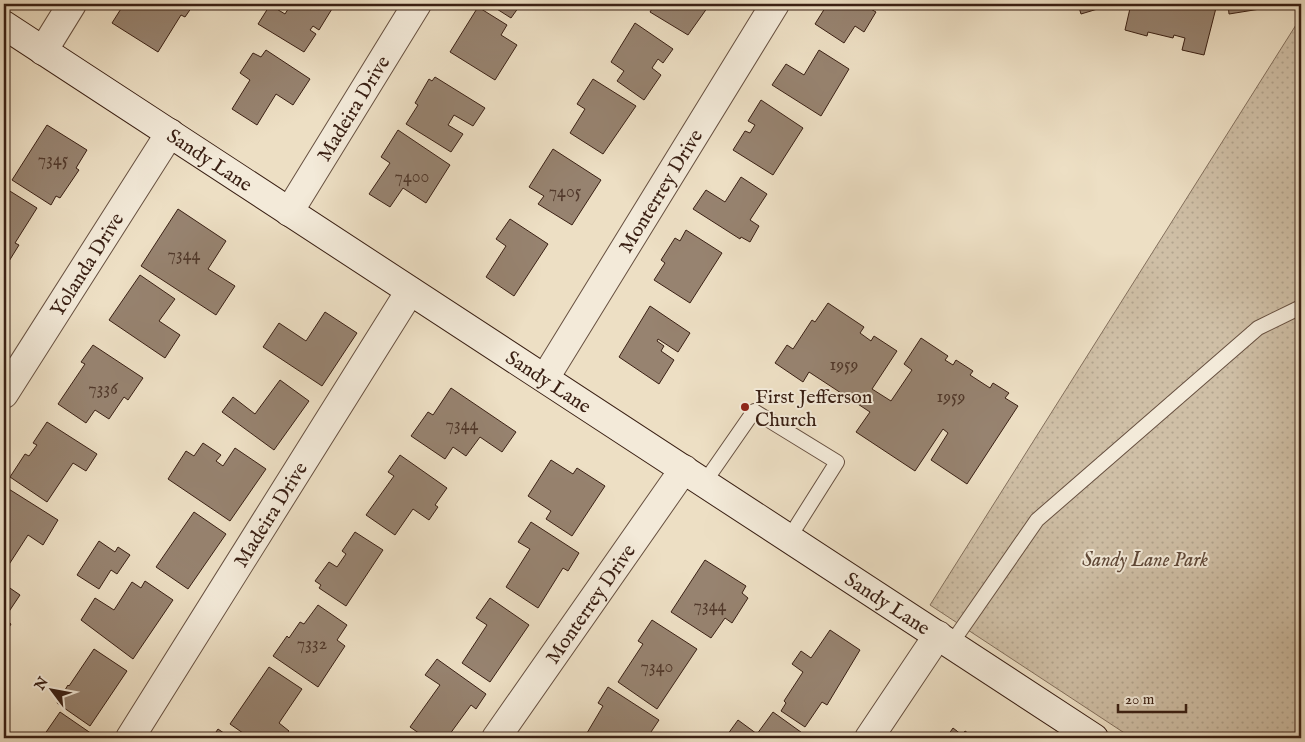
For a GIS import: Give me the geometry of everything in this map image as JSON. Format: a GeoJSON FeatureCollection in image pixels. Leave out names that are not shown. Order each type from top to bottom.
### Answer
{"type":"FeatureCollection","features":[{"type":"Feature","properties":{"kind":"street"},"geometry":{"type":"LineString","coordinates":[[43,51],[72,4]]}},
{"type":"Feature","properties":{"kind":"street","name":"Madeira Drive"},"geometry":{"type":"LineString","coordinates":[[289,212],[417,4]]}},
{"type":"Feature","properties":{"kind":"street","name":"Monterrey Drive"},"geometry":{"type":"LineString","coordinates":[[544,378],[775,4]]}},
{"type":"Feature","properties":{"kind":"street","name":"Sandy Lane"},"geometry":{"type":"LineString","coordinates":[[4,25],[1094,738]]}},
{"type":"Feature","properties":{"kind":"street","name":"Yolanda Drive"},"geometry":{"type":"LineString","coordinates":[[4,394],[170,134]]}},
{"type":"Feature","properties":{"kind":"street","name":"Madeira Drive"},"geometry":{"type":"LineString","coordinates":[[130,738],[410,290]]}},
{"type":"Feature","properties":{"kind":"street","name":"Monterrey Drive"},"geometry":{"type":"LineString","coordinates":[[496,738],[694,476]]}},
{"type":"Feature","properties":{"kind":"street"},"geometry":{"type":"LineString","coordinates":[[869,738],[944,639]]}},
{"type":"Feature","properties":{"kind":"lane"},"geometry":{"type":"LineString","coordinates":[[944,639],[1037,520],[1258,328],[1301,307]]}},
{"type":"Feature","properties":{"kind":"lane"},"geometry":{"type":"LineString","coordinates":[[694,476],[754,411],[837,462],[789,538]]}},
{"type":"Feature","properties":{"kind":"green space","name":"Sandy Lane Park"},"geometry":{"type":"Polygon","coordinates":[[[1301,17],[1301,738],[1132,738],[930,605],[1301,17]]]}},
{"type":"Feature","properties":{"kind":"building"},"geometry":{"type":"Polygon","coordinates":[[[124,4],[194,4],[185,17],[181,15],[158,52],[112,23],[124,4]]]}},
{"type":"Feature","properties":{"kind":"building"},"geometry":{"type":"Polygon","coordinates":[[[287,4],[335,4],[319,30],[313,26],[310,30],[316,34],[304,52],[258,24],[270,5],[285,14],[290,6],[287,4]]]}},
{"type":"Feature","properties":{"kind":"building"},"geometry":{"type":"Polygon","coordinates":[[[489,4],[521,4],[511,18],[489,4]]]}},
{"type":"Feature","properties":{"kind":"building"},"geometry":{"type":"Polygon","coordinates":[[[655,4],[710,4],[688,35],[650,12],[655,4]]]}},
{"type":"Feature","properties":{"kind":"building"},"geometry":{"type":"Polygon","coordinates":[[[823,4],[871,4],[869,8],[876,12],[864,32],[855,26],[844,43],[815,24],[825,8],[822,6],[823,4]]]}},
{"type":"Feature","properties":{"kind":"building"},"geometry":{"type":"Polygon","coordinates":[[[1078,4],[1114,4],[1081,14],[1078,4]]]}},
{"type":"Feature","properties":{"kind":"building"},"geometry":{"type":"Polygon","coordinates":[[[1131,4],[1217,4],[1204,55],[1182,50],[1185,38],[1174,35],[1173,38],[1148,32],[1147,36],[1125,30],[1131,4]]]}},
{"type":"Feature","properties":{"kind":"building"},"geometry":{"type":"Polygon","coordinates":[[[1228,4],[1285,4],[1285,5],[1229,14],[1228,4]]]}},
{"type":"Feature","properties":{"kind":"building"},"geometry":{"type":"Polygon","coordinates":[[[478,7],[507,25],[501,35],[517,45],[495,80],[450,52],[478,7]]]}},
{"type":"Feature","properties":{"kind":"building"},"geometry":{"type":"Polygon","coordinates":[[[635,23],[673,49],[663,63],[658,59],[652,68],[661,75],[644,100],[617,81],[624,71],[611,62],[635,23]]]}},
{"type":"Feature","properties":{"kind":"building"},"geometry":{"type":"Polygon","coordinates":[[[266,50],[310,79],[293,105],[276,94],[257,125],[232,109],[250,80],[240,73],[253,53],[261,57],[266,50]]]}},
{"type":"Feature","properties":{"kind":"building"},"geometry":{"type":"Polygon","coordinates":[[[819,50],[849,69],[821,116],[772,85],[786,64],[804,75],[819,50]]]}},
{"type":"Feature","properties":{"kind":"building"},"geometry":{"type":"Polygon","coordinates":[[[435,77],[485,108],[473,126],[454,115],[448,125],[463,134],[451,152],[406,124],[418,105],[415,103],[429,79],[432,81],[435,77]]]}},
{"type":"Feature","properties":{"kind":"building"},"geometry":{"type":"Polygon","coordinates":[[[593,79],[636,106],[603,154],[570,133],[585,109],[577,104],[593,79]]]}},
{"type":"Feature","properties":{"kind":"building"},"geometry":{"type":"Polygon","coordinates":[[[761,100],[803,128],[773,175],[733,150],[745,131],[750,133],[755,125],[748,121],[761,100]]]}},
{"type":"Feature","properties":{"kind":"building"},"geometry":{"type":"Polygon","coordinates":[[[47,125],[87,150],[76,168],[79,170],[60,198],[56,196],[51,205],[12,180],[47,125]]]}},
{"type":"Feature","properties":{"kind":"building"},"geometry":{"type":"Polygon","coordinates":[[[398,130],[450,165],[426,203],[403,188],[390,207],[369,194],[390,163],[381,157],[398,130]]]}},
{"type":"Feature","properties":{"kind":"building"},"geometry":{"type":"Polygon","coordinates":[[[553,149],[601,180],[572,225],[538,204],[544,196],[529,187],[553,149]]]}},
{"type":"Feature","properties":{"kind":"building"},"geometry":{"type":"Polygon","coordinates":[[[741,177],[767,194],[750,220],[759,226],[750,242],[741,237],[740,239],[693,209],[706,190],[725,202],[741,177]]]}},
{"type":"Feature","properties":{"kind":"building"},"geometry":{"type":"Polygon","coordinates":[[[5,188],[37,208],[15,243],[19,245],[6,266],[4,265],[5,188]]]}},
{"type":"Feature","properties":{"kind":"building"},"geometry":{"type":"Polygon","coordinates":[[[178,209],[226,241],[208,269],[235,286],[216,315],[141,266],[178,209]]]}},
{"type":"Feature","properties":{"kind":"building"},"geometry":{"type":"Polygon","coordinates":[[[510,219],[548,244],[514,296],[486,277],[506,246],[496,239],[510,219]]]}},
{"type":"Feature","properties":{"kind":"building"},"geometry":{"type":"Polygon","coordinates":[[[686,230],[722,253],[690,303],[654,280],[665,263],[661,260],[675,238],[680,241],[686,230]]]}},
{"type":"Feature","properties":{"kind":"building"},"geometry":{"type":"Polygon","coordinates":[[[140,275],[175,299],[159,321],[180,335],[165,358],[109,320],[140,275]]]}},
{"type":"Feature","properties":{"kind":"building"},"geometry":{"type":"Polygon","coordinates":[[[828,303],[864,327],[860,333],[871,341],[874,336],[897,351],[872,389],[891,401],[912,370],[904,364],[921,338],[948,356],[945,360],[953,365],[956,360],[973,371],[970,375],[990,388],[993,383],[1009,393],[1005,398],[1018,406],[967,484],[931,460],[948,433],[943,429],[915,471],[856,432],[870,412],[809,372],[803,382],[775,363],[787,345],[793,349],[812,320],[815,322],[828,303]]]}},
{"type":"Feature","properties":{"kind":"building"},"geometry":{"type":"Polygon","coordinates":[[[650,306],[690,333],[678,352],[658,339],[657,341],[664,346],[661,351],[674,360],[659,384],[619,357],[650,306]]]}},
{"type":"Feature","properties":{"kind":"building"},"geometry":{"type":"Polygon","coordinates":[[[325,312],[357,333],[322,386],[263,347],[279,323],[306,341],[325,312]]]}},
{"type":"Feature","properties":{"kind":"building"},"geometry":{"type":"Polygon","coordinates":[[[93,345],[143,378],[128,400],[124,397],[109,419],[95,410],[86,423],[58,404],[85,364],[81,362],[93,345]]]}},
{"type":"Feature","properties":{"kind":"building"},"geometry":{"type":"Polygon","coordinates":[[[280,380],[309,401],[274,450],[222,412],[233,397],[255,414],[280,380]]]}},
{"type":"Feature","properties":{"kind":"building"},"geometry":{"type":"Polygon","coordinates":[[[451,388],[516,432],[502,452],[480,437],[466,456],[453,447],[445,459],[411,436],[428,412],[433,415],[451,388]]]}},
{"type":"Feature","properties":{"kind":"building"},"geometry":{"type":"Polygon","coordinates":[[[47,422],[97,454],[86,471],[73,463],[47,502],[10,477],[25,454],[29,456],[37,445],[33,443],[47,422]]]}},
{"type":"Feature","properties":{"kind":"building"},"geometry":{"type":"Polygon","coordinates":[[[203,443],[221,455],[216,461],[223,466],[235,448],[266,469],[230,521],[168,479],[186,451],[194,456],[203,443]]]}},
{"type":"Feature","properties":{"kind":"building"},"geometry":{"type":"Polygon","coordinates":[[[400,455],[447,488],[435,505],[438,507],[429,520],[413,509],[395,535],[366,515],[394,476],[388,472],[400,455]]]}},
{"type":"Feature","properties":{"kind":"building"},"geometry":{"type":"Polygon","coordinates":[[[551,460],[573,474],[577,468],[605,486],[572,536],[546,519],[551,511],[528,496],[551,460]]]}},
{"type":"Feature","properties":{"kind":"building"},"geometry":{"type":"Polygon","coordinates":[[[4,486],[58,520],[43,545],[28,535],[8,566],[4,563],[4,486]]]}},
{"type":"Feature","properties":{"kind":"building"},"geometry":{"type":"Polygon","coordinates":[[[194,512],[226,534],[188,589],[156,567],[194,512]]]}},
{"type":"Feature","properties":{"kind":"building"},"geometry":{"type":"Polygon","coordinates":[[[531,522],[579,553],[568,571],[563,568],[538,608],[506,587],[530,549],[518,542],[531,522]]]}},
{"type":"Feature","properties":{"kind":"building"},"geometry":{"type":"Polygon","coordinates":[[[355,532],[383,550],[346,606],[319,588],[321,585],[315,581],[329,562],[337,567],[346,554],[342,551],[355,532]]]}},
{"type":"Feature","properties":{"kind":"building"},"geometry":{"type":"Polygon","coordinates":[[[99,541],[115,552],[118,547],[130,555],[117,574],[111,570],[99,589],[77,575],[99,541]]]}},
{"type":"Feature","properties":{"kind":"building"},"geometry":{"type":"Polygon","coordinates":[[[705,560],[746,586],[742,593],[748,598],[732,623],[725,618],[711,638],[671,612],[705,560]]]}},
{"type":"Feature","properties":{"kind":"building"},"geometry":{"type":"Polygon","coordinates":[[[145,581],[173,600],[133,659],[81,620],[95,598],[114,610],[132,582],[141,588],[145,581]]]}},
{"type":"Feature","properties":{"kind":"building"},"geometry":{"type":"Polygon","coordinates":[[[4,584],[20,595],[4,619],[4,584]]]}},
{"type":"Feature","properties":{"kind":"building"},"geometry":{"type":"Polygon","coordinates":[[[490,598],[529,625],[490,682],[462,663],[487,625],[476,618],[490,598]]]}},
{"type":"Feature","properties":{"kind":"building"},"geometry":{"type":"Polygon","coordinates":[[[318,605],[347,625],[337,640],[345,646],[318,687],[273,656],[287,636],[289,638],[300,622],[304,624],[318,605]]]}},
{"type":"Feature","properties":{"kind":"building"},"geometry":{"type":"Polygon","coordinates":[[[4,619],[11,624],[4,636],[4,619]]]}},
{"type":"Feature","properties":{"kind":"building"},"geometry":{"type":"Polygon","coordinates":[[[652,620],[697,649],[657,709],[618,682],[643,644],[638,641],[652,620]]]}},
{"type":"Feature","properties":{"kind":"building"},"geometry":{"type":"Polygon","coordinates":[[[830,630],[860,650],[827,705],[822,702],[805,727],[781,711],[786,703],[784,701],[803,672],[792,664],[801,651],[811,658],[830,630]]]}},
{"type":"Feature","properties":{"kind":"building"},"geometry":{"type":"Polygon","coordinates":[[[94,649],[127,671],[90,726],[57,703],[94,649]]]}},
{"type":"Feature","properties":{"kind":"building"},"geometry":{"type":"Polygon","coordinates":[[[437,659],[486,694],[476,709],[471,705],[447,738],[426,738],[410,727],[440,685],[425,675],[437,659]]]}},
{"type":"Feature","properties":{"kind":"building"},"geometry":{"type":"Polygon","coordinates":[[[269,667],[302,689],[279,723],[289,731],[284,738],[250,738],[230,724],[269,667]]]}},
{"type":"Feature","properties":{"kind":"building"},"geometry":{"type":"Polygon","coordinates":[[[608,687],[659,720],[647,738],[640,736],[638,738],[584,738],[603,706],[598,703],[608,687]]]}},
{"type":"Feature","properties":{"kind":"building"},"geometry":{"type":"Polygon","coordinates":[[[60,712],[92,734],[89,738],[42,738],[60,712]]]}},
{"type":"Feature","properties":{"kind":"building"},"geometry":{"type":"Polygon","coordinates":[[[773,712],[805,735],[803,738],[725,738],[738,720],[757,734],[773,712]]]}},
{"type":"Feature","properties":{"kind":"building"},"geometry":{"type":"Polygon","coordinates":[[[953,728],[962,735],[965,731],[975,738],[946,738],[953,728]]]}},
{"type":"Feature","properties":{"kind":"building"},"geometry":{"type":"Polygon","coordinates":[[[218,729],[231,738],[212,738],[218,729]]]}},
{"type":"Feature","properties":{"kind":"place","name":"First Jefferson Church"},"geometry":{"type":"Point","coordinates":[745,407]}}]}
